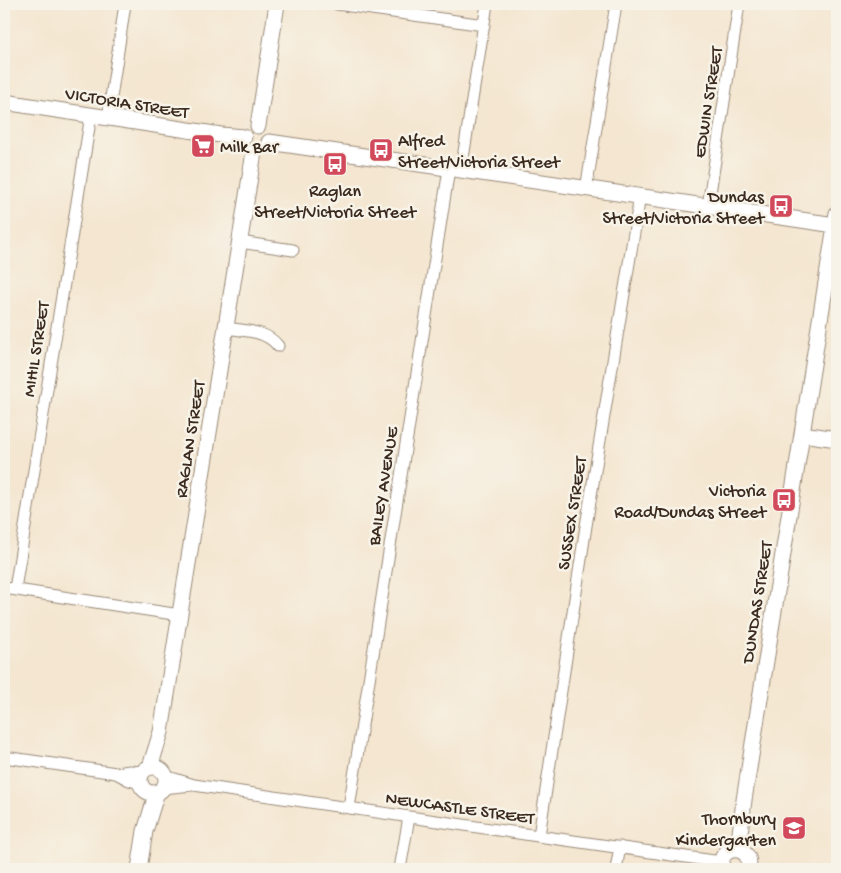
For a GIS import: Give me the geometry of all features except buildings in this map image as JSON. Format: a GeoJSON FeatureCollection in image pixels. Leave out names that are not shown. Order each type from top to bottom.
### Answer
{"type":"FeatureCollection","features":[{"type":"Feature","properties":{"kind":"street"},"geometry":{"type":"LineString","coordinates":[[108,118],[125,4]]}},
{"type":"Feature","properties":{"kind":"street"},"geometry":{"type":"LineString","coordinates":[[258,126],[277,4]]}},
{"type":"Feature","properties":{"kind":"street"},"geometry":{"type":"LineString","coordinates":[[337,4],[484,25]]}},
{"type":"Feature","properties":{"kind":"street","name":"BAILEY AVENUE"},"geometry":{"type":"LineString","coordinates":[[349,808],[455,170],[487,4]]}},
{"type":"Feature","properties":{"kind":"street"},"geometry":{"type":"LineString","coordinates":[[586,190],[616,4]]}},
{"type":"Feature","properties":{"kind":"street","name":"EDWIN STREET"},"geometry":{"type":"LineString","coordinates":[[708,206],[739,4]]}},
{"type":"Feature","properties":{"kind":"street","name":"VICTORIA STREET"},"geometry":{"type":"LineString","coordinates":[[4,102],[244,137]]}},
{"type":"Feature","properties":{"kind":"street","name":"MIHIL STREET"},"geometry":{"type":"LineString","coordinates":[[9,589],[91,115]]}},
{"type":"Feature","properties":{"kind":"street"},"geometry":{"type":"LineString","coordinates":[[258,126],[266,130],[269,142],[265,149],[254,152],[246,147],[244,137],[248,130],[258,126]]}},
{"type":"Feature","properties":{"kind":"street"},"geometry":{"type":"LineString","coordinates":[[269,142],[586,190],[708,206],[836,219]]}},
{"type":"Feature","properties":{"kind":"street","name":"RAGLAN STREET"},"geometry":{"type":"LineString","coordinates":[[139,869],[254,152]]}},
{"type":"Feature","properties":{"kind":"street","name":"SUSSEX STREET"},"geometry":{"type":"LineString","coordinates":[[539,836],[586,526],[640,196]]}},
{"type":"Feature","properties":{"kind":"street","name":"DUNDAS STREET"},"geometry":{"type":"LineString","coordinates":[[738,850],[747,781],[836,219]]}},
{"type":"Feature","properties":{"kind":"street"},"geometry":{"type":"LineString","coordinates":[[240,242],[293,250]]}},
{"type":"Feature","properties":{"kind":"street"},"geometry":{"type":"LineString","coordinates":[[226,328],[265,335],[278,346]]}},
{"type":"Feature","properties":{"kind":"street"},"geometry":{"type":"LineString","coordinates":[[802,434],[837,439]]}},
{"type":"Feature","properties":{"kind":"street"},"geometry":{"type":"LineString","coordinates":[[9,589],[180,615]]}},
{"type":"Feature","properties":{"kind":"street","name":"NEWCASTLE STREET"},"geometry":{"type":"LineString","coordinates":[[4,757],[116,774],[129,780],[153,780],[194,785],[620,847],[722,865]]}},
{"type":"Feature","properties":{"kind":"street"},"geometry":{"type":"LineString","coordinates":[[400,869],[409,817]]}},
{"type":"Feature","properties":{"kind":"street"},"geometry":{"type":"LineString","coordinates":[[616,869],[620,847]]}},
{"type":"Feature","properties":{"kind":"street"},"geometry":{"type":"LineString","coordinates":[[722,865],[729,851],[738,850],[747,857],[748,869]]}},
{"type":"Feature","properties":{"kind":"place","name":"Milk Bar"},"geometry":{"type":"Point","coordinates":[203,146]}},
{"type":"Feature","properties":{"kind":"place","name":"Alfred Street/Victoria Street"},"geometry":{"type":"Point","coordinates":[381,150]}},
{"type":"Feature","properties":{"kind":"place","name":"Raglan Street/Victoria Street"},"geometry":{"type":"Point","coordinates":[335,164]}},
{"type":"Feature","properties":{"kind":"place","name":"Dundas Street/Victoria Street"},"geometry":{"type":"Point","coordinates":[781,206]}},
{"type":"Feature","properties":{"kind":"place","name":"Victoria Road/Dundas Street"},"geometry":{"type":"Point","coordinates":[784,500]}},
{"type":"Feature","properties":{"kind":"place","name":"Thornbury Kindergarten"},"geometry":{"type":"Point","coordinates":[794,828]}}]}
